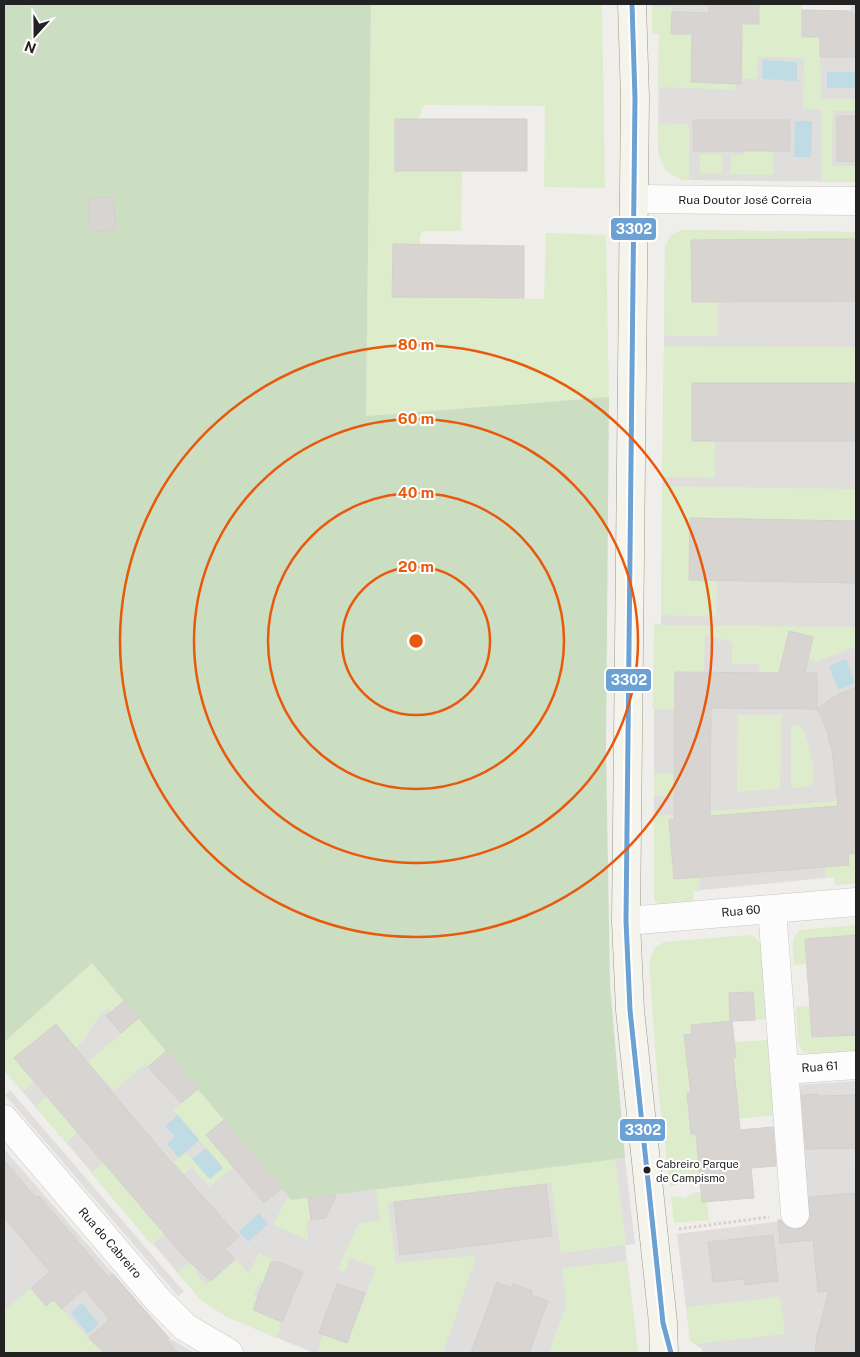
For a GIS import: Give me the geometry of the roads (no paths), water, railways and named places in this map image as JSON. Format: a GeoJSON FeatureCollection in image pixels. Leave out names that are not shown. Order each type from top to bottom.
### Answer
{"type":"FeatureCollection","features":[{"type":"Feature","properties":{"kind":"street"},"geometry":{"type":"LineString","coordinates":[[632,4],[634,199],[626,921],[630,1010],[654,1232],[664,1353]]}},
{"type":"Feature","properties":{"kind":"street","name":"Rua Doutor José Correia"},"geometry":{"type":"LineString","coordinates":[[634,199],[856,201]]}},
{"type":"Feature","properties":{"kind":"street","name":"Rua 60"},"geometry":{"type":"LineString","coordinates":[[626,921],[856,902]]}},
{"type":"Feature","properties":{"kind":"street"},"geometry":{"type":"LineString","coordinates":[[772,909],[794,1214]]}},
{"type":"Feature","properties":{"kind":"street","name":"Rua 61"},"geometry":{"type":"LineString","coordinates":[[784,1070],[856,1065]]}},
{"type":"Feature","properties":{"kind":"street","name":"Rua do Cabreiro"},"geometry":{"type":"LineString","coordinates":[[4,1119],[159,1301],[184,1327],[229,1353]]}},
{"type":"Feature","properties":{"kind":"street"},"geometry":{"type":"LineString","coordinates":[[663,1323],[671,1353]]}},
{"type":"Feature","properties":{"kind":"water"},"geometry":{"type":"Polygon","coordinates":[[[763,60],[797,62],[797,81],[762,79],[763,60]]]}},
{"type":"Feature","properties":{"kind":"water"},"geometry":{"type":"Polygon","coordinates":[[[827,72],[856,72],[856,88],[827,88],[827,72]]]}},
{"type":"Feature","properties":{"kind":"water"},"geometry":{"type":"Polygon","coordinates":[[[795,121],[812,121],[811,157],[794,157],[795,121]]]}},
{"type":"Feature","properties":{"kind":"water"},"geometry":{"type":"Polygon","coordinates":[[[846,659],[855,683],[838,690],[829,666],[846,659]]]}},
{"type":"Feature","properties":{"kind":"water"},"geometry":{"type":"Polygon","coordinates":[[[178,1115],[199,1140],[179,1158],[167,1144],[175,1137],[165,1126],[178,1115]]]}},
{"type":"Feature","properties":{"kind":"water"},"geometry":{"type":"Polygon","coordinates":[[[206,1148],[223,1168],[210,1179],[192,1159],[206,1148]]]}},
{"type":"Feature","properties":{"kind":"water"},"geometry":{"type":"Polygon","coordinates":[[[259,1213],[268,1224],[248,1242],[239,1232],[259,1213]]]}},
{"type":"Feature","properties":{"kind":"water"},"geometry":{"type":"Polygon","coordinates":[[[82,1303],[99,1324],[88,1334],[71,1313],[82,1303]]]}},
{"type":"Feature","properties":{"kind":"place","name":"Cabreiro Parque de Campismo"},"geometry":{"type":"Point","coordinates":[647,1170]}}]}
